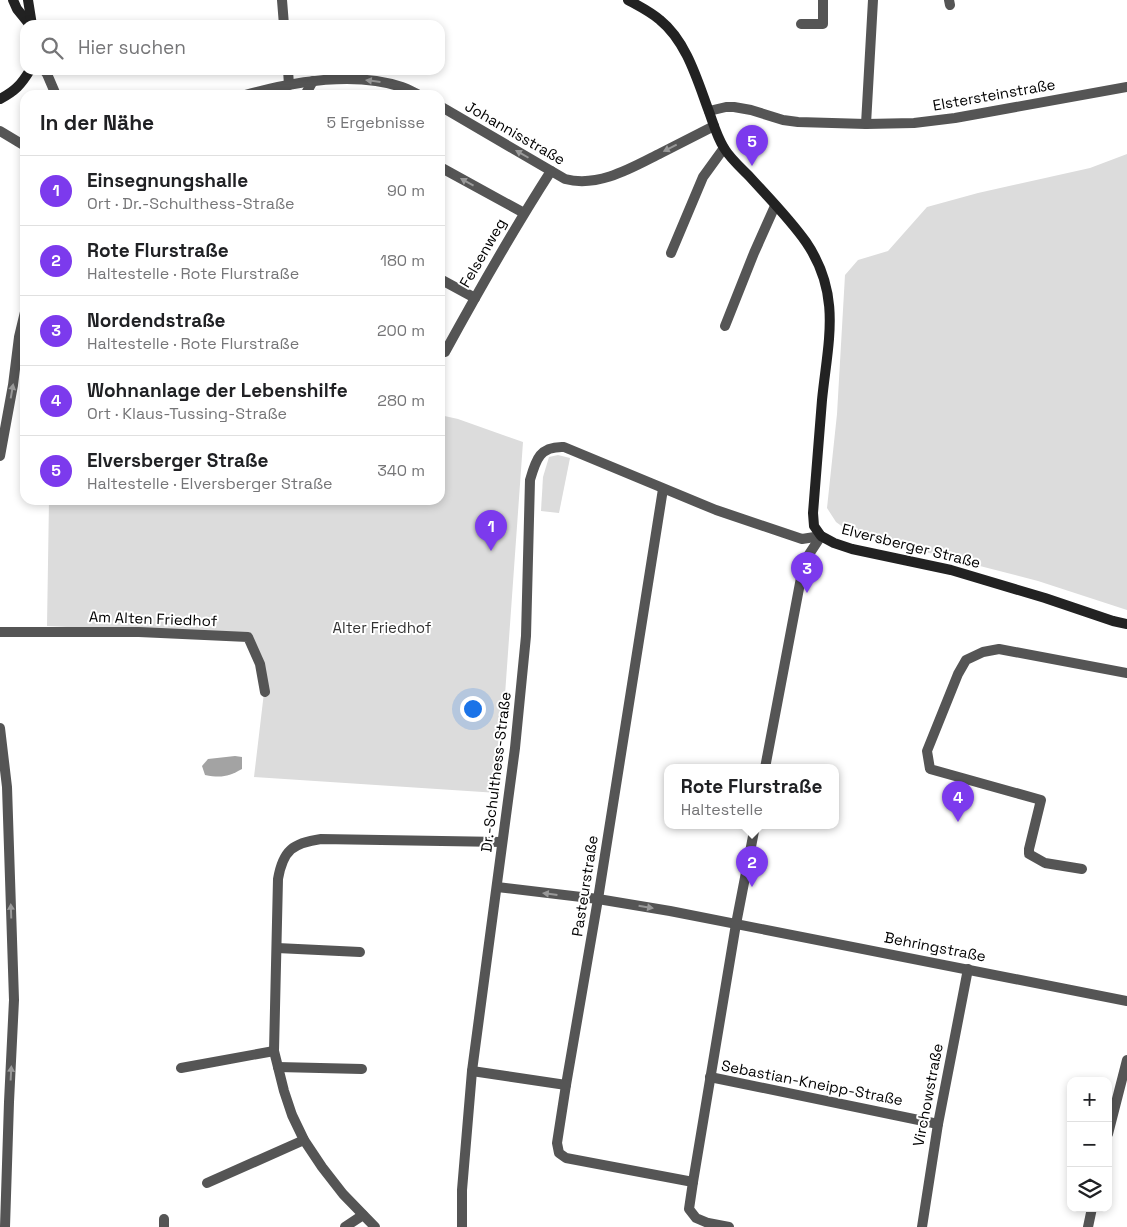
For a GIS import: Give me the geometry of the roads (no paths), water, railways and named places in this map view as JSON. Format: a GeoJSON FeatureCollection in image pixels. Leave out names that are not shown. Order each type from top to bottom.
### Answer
{"type":"FeatureCollection","features":[{"type":"Feature","properties":{"kind":"main road"},"geometry":{"type":"LineString","coordinates":[[13,0],[27,20]]}},
{"type":"Feature","properties":{"kind":"main road"},"geometry":{"type":"LineString","coordinates":[[29,0],[31,20]]}},
{"type":"Feature","properties":{"kind":"main road","name":"Elversberger Straße"},"geometry":{"type":"LineString","coordinates":[[628,0],[661,20],[673,33],[695,73],[724,148],[806,242],[818,264],[826,285],[830,327],[813,513],[814,526],[821,536],[852,549],[951,570],[1127,624]]}},
{"type":"Feature","properties":{"kind":"main road"},"geometry":{"type":"LineString","coordinates":[[0,99],[15,90],[27,75]]}},
{"type":"Feature","properties":{"kind":"street"},"geometry":{"type":"LineString","coordinates":[[282,0],[284,20]]}},
{"type":"Feature","properties":{"kind":"street"},"geometry":{"type":"LineString","coordinates":[[801,24],[823,24],[823,0]]}},
{"type":"Feature","properties":{"kind":"street"},"geometry":{"type":"LineString","coordinates":[[866,124],[874,0]]}},
{"type":"Feature","properties":{"kind":"street"},"geometry":{"type":"LineString","coordinates":[[47,75],[54,90]]}},
{"type":"Feature","properties":{"kind":"street"},"geometry":{"type":"LineString","coordinates":[[288,75],[289,85]]}},
{"type":"Feature","properties":{"kind":"street"},"geometry":{"type":"LineString","coordinates":[[308,90],[313,80]]}},
{"type":"Feature","properties":{"kind":"street"},"geometry":{"type":"LineString","coordinates":[[267,90],[313,80],[373,81],[397,90]]}},
{"type":"Feature","properties":{"kind":"street","name":"Elstersteinstraße"},"geometry":{"type":"LineString","coordinates":[[710,112],[734,107],[798,122],[866,124],[930,122],[1127,86]]}},
{"type":"Feature","properties":{"kind":"street","name":"Johannisstraße"},"geometry":{"type":"LineString","coordinates":[[445,109],[565,180],[574,182],[602,179],[618,173],[714,126]]}},
{"type":"Feature","properties":{"kind":"street"},"geometry":{"type":"LineString","coordinates":[[0,131],[20,143]]}},
{"type":"Feature","properties":{"kind":"street"},"geometry":{"type":"LineString","coordinates":[[671,253],[703,177],[724,148]]}},
{"type":"Feature","properties":{"kind":"street"},"geometry":{"type":"LineString","coordinates":[[445,170],[524,213]]}},
{"type":"Feature","properties":{"kind":"street","name":"Felsenweg"},"geometry":{"type":"LineString","coordinates":[[445,352],[524,213],[551,171]]}},
{"type":"Feature","properties":{"kind":"street"},"geometry":{"type":"LineString","coordinates":[[726,326],[754,253],[776,206]]}},
{"type":"Feature","properties":{"kind":"street"},"geometry":{"type":"LineString","coordinates":[[445,282],[475,298]]}},
{"type":"Feature","properties":{"kind":"street"},"geometry":{"type":"LineString","coordinates":[[0,456],[20,333]]}},
{"type":"Feature","properties":{"kind":"street","name":"Dr.-Schulthess-Straße"},"geometry":{"type":"LineString","coordinates":[[462,1227],[462,1190],[472,1071],[515,748],[526,636],[530,480],[535,464],[541,453],[554,446],[564,447],[716,510],[802,539],[821,536]]}},
{"type":"Feature","properties":{"kind":"street","name":"Pasteurstraße"},"geometry":{"type":"LineString","coordinates":[[663,489],[557,1143],[559,1153],[566,1158],[692,1182]]}},
{"type":"Feature","properties":{"kind":"street"},"geometry":{"type":"LineString","coordinates":[[766,764],[804,562],[821,536]]}},
{"type":"Feature","properties":{"kind":"street","name":"Am Alten Friedhof"},"geometry":{"type":"LineString","coordinates":[[0,632],[139,632],[248,637],[260,664],[265,692]]}},
{"type":"Feature","properties":{"kind":"street"},"geometry":{"type":"LineString","coordinates":[[1082,869],[1044,863],[1029,854],[1040,800],[930,769],[927,751],[958,674],[966,660],[984,652],[999,649],[1127,673]]}},
{"type":"Feature","properties":{"kind":"street"},"geometry":{"type":"LineString","coordinates":[[0,728],[7,788],[14,1000],[5,1101],[5,1227]]}},
{"type":"Feature","properties":{"kind":"street"},"geometry":{"type":"LineString","coordinates":[[729,1227],[708,1223],[696,1218],[689,1208],[736,924],[754,829]]}},
{"type":"Feature","properties":{"kind":"street"},"geometry":{"type":"LineString","coordinates":[[375,1227],[343,1194],[322,1167],[304,1140],[292,1115],[284,1091],[274,1051],[278,879],[280,868],[284,857],[291,848],[321,838],[502,842]]}},
{"type":"Feature","properties":{"kind":"street","name":"Behringstraße"},"geometry":{"type":"LineString","coordinates":[[497,887],[598,899],[670,911],[1127,1000]]}},
{"type":"Feature","properties":{"kind":"street"},"geometry":{"type":"LineString","coordinates":[[277,948],[360,952]]}},
{"type":"Feature","properties":{"kind":"street","name":"Virchowstraße"},"geometry":{"type":"LineString","coordinates":[[922,1227],[938,1124],[968,969]]}},
{"type":"Feature","properties":{"kind":"street"},"geometry":{"type":"LineString","coordinates":[[181,1068],[274,1051]]}},
{"type":"Feature","properties":{"kind":"street"},"geometry":{"type":"LineString","coordinates":[[1111,1122],[1127,1060]]}},
{"type":"Feature","properties":{"kind":"street"},"geometry":{"type":"LineString","coordinates":[[278,1067],[362,1069]]}},
{"type":"Feature","properties":{"kind":"street"},"geometry":{"type":"LineString","coordinates":[[472,1071],[566,1085]]}},
{"type":"Feature","properties":{"kind":"street","name":"Sebastian-Kneipp-Straße"},"geometry":{"type":"LineString","coordinates":[[710,1077],[938,1124]]}},
{"type":"Feature","properties":{"kind":"street"},"geometry":{"type":"LineString","coordinates":[[206,1183],[304,1140]]}},
{"type":"Feature","properties":{"kind":"street"},"geometry":{"type":"LineString","coordinates":[[1088,1227],[1091,1212]]}},
{"type":"Feature","properties":{"kind":"street"},"geometry":{"type":"LineString","coordinates":[[345,1227],[363,1215]]}},
{"type":"Feature","properties":{"kind":"place","name":"Elversberger Straße"},"geometry":{"type":"Point","coordinates":[752,166]}},
{"type":"Feature","properties":{"kind":"place","name":"Einsegnungshalle"},"geometry":{"type":"Point","coordinates":[491,551]}},
{"type":"Feature","properties":{"kind":"place","name":"Nordendstraße"},"geometry":{"type":"Point","coordinates":[807,593]}},
{"type":"Feature","properties":{"kind":"place","name":"Wohnanlage der Lebenshilfe"},"geometry":{"type":"Point","coordinates":[958,822]}},
{"type":"Feature","properties":{"kind":"place","name":"Rote Flurstraße"},"geometry":{"type":"Point","coordinates":[752,887]}},
{"type":"Feature","properties":{"kind":"park label","name":"Alter Friedhof"},"geometry":{"type":"Point","coordinates":[382,628]}}]}
